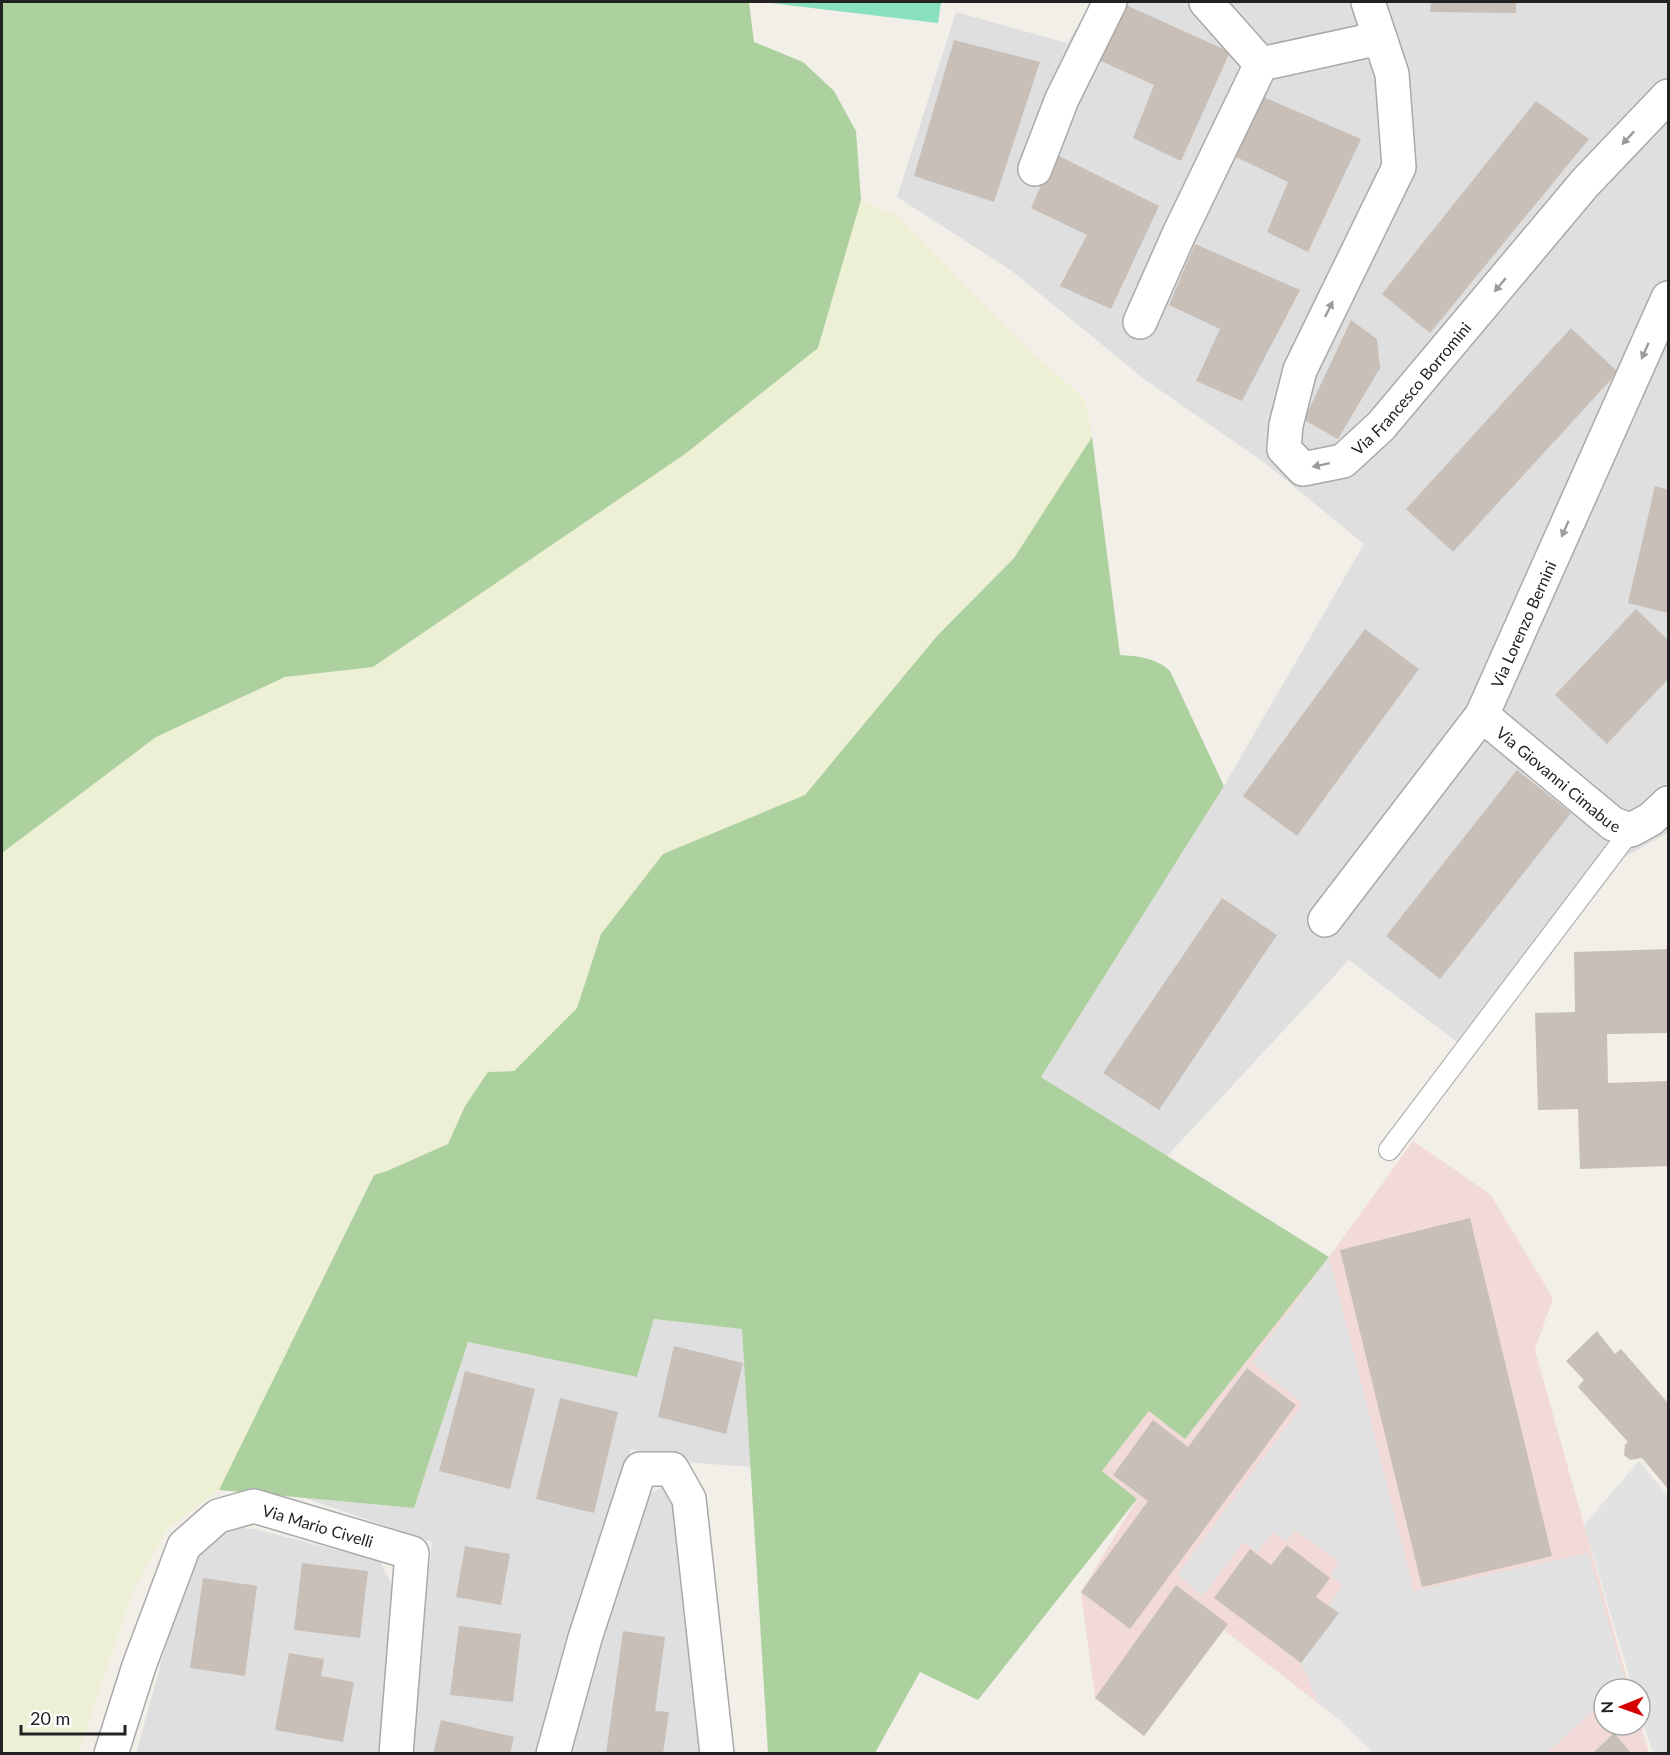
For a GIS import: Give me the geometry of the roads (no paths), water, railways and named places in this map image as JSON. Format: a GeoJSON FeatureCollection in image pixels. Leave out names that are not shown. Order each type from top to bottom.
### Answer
{"type":"FeatureCollection","features":[{"type":"Feature","properties":{"kind":"street"},"geometry":{"type":"LineString","coordinates":[[1035,169],[1062,99],[1110,2]]}},
{"type":"Feature","properties":{"kind":"street"},"geometry":{"type":"LineString","coordinates":[[1206,2],[1261,64]]}},
{"type":"Feature","properties":{"kind":"street","name":"Via Francesco Borromini"},"geometry":{"type":"LineString","coordinates":[[1368,2],[1392,74],[1399,167],[1300,370],[1286,425],[1284,449],[1303,469],[1343,460],[1381,426],[1586,183],[1668,96]]}},
{"type":"Feature","properties":{"kind":"street"},"geometry":{"type":"LineString","coordinates":[[1261,64],[1380,38]]}},
{"type":"Feature","properties":{"kind":"street"},"geometry":{"type":"LineString","coordinates":[[1140,322],[1179,234],[1261,64]]}},
{"type":"Feature","properties":{"kind":"street","name":"Via Lorenzo Bernini"},"geometry":{"type":"LineString","coordinates":[[1325,920],[1482,715],[1668,298]]}},
{"type":"Feature","properties":{"kind":"street","name":"Via Giovanni Cimabue"},"geometry":{"type":"LineString","coordinates":[[1482,715],[1613,824],[1631,830],[1651,819],[1668,803]]}},
{"type":"Feature","properties":{"kind":"street"},"geometry":{"type":"LineString","coordinates":[[553,1754],[585,1638],[640,1469],[672,1469],[689,1499],[717,1754]]}},
{"type":"Feature","properties":{"kind":"street","name":"Via Mario Civelli"},"geometry":{"type":"LineString","coordinates":[[111,1754],[139,1666],[184,1546],[218,1516],[254,1506],[412,1553],[396,1754]]}},
{"type":"Feature","properties":{"kind":"lane"},"geometry":{"type":"LineString","coordinates":[[1389,1150],[1631,830]]}}]}
